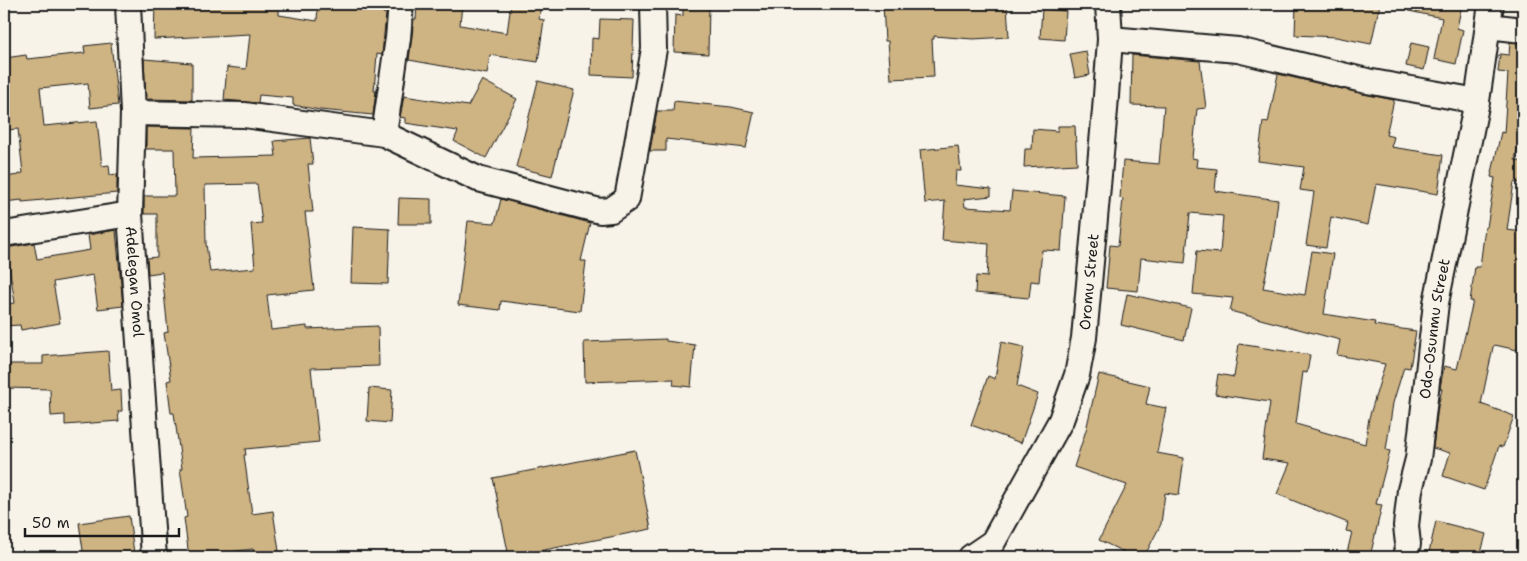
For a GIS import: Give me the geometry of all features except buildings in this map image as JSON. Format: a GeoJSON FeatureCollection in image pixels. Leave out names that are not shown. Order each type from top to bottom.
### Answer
{"type":"FeatureCollection","features":[{"type":"Feature","properties":{"kind":"street","name":"Adelegan Omol"},"geometry":{"type":"LineString","coordinates":[[128,4],[134,113],[130,214],[154,557]]}},
{"type":"Feature","properties":{"kind":"street"},"geometry":{"type":"LineString","coordinates":[[384,134],[401,4]]}},
{"type":"Feature","properties":{"kind":"street"},"geometry":{"type":"LineString","coordinates":[[134,113],[244,115],[384,134],[478,179],[600,211],[611,210],[627,199],[654,49],[653,4]]}},
{"type":"Feature","properties":{"kind":"street","name":"Oromu Street"},"geometry":{"type":"LineString","coordinates":[[971,557],[993,542],[1062,420],[1077,375],[1086,320],[1105,110],[1110,39],[1108,4]]}},
{"type":"Feature","properties":{"kind":"street"},"geometry":{"type":"LineString","coordinates":[[1489,15],[1523,30]]}},
{"type":"Feature","properties":{"kind":"street","name":"Odo-Osunmu Street"},"geometry":{"type":"LineString","coordinates":[[1404,557],[1408,544],[1406,526],[1410,490],[1418,459],[1436,303],[1477,101],[1489,15]]}},
{"type":"Feature","properties":{"kind":"street"},"geometry":{"type":"LineString","coordinates":[[1110,39],[1238,50],[1367,81],[1477,101]]}},
{"type":"Feature","properties":{"kind":"street"},"geometry":{"type":"LineString","coordinates":[[4,234],[130,214]]}}]}
